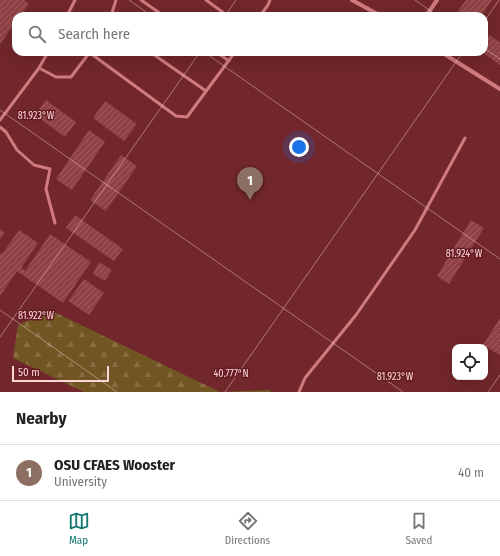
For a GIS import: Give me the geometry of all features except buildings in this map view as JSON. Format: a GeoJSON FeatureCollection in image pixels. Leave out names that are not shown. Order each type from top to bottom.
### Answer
{"type":"FeatureCollection","features":[{"type":"Feature","properties":{"kind":"street"},"geometry":{"type":"LineString","coordinates":[[352,0],[374,12]]}},
{"type":"Feature","properties":{"kind":"street"},"geometry":{"type":"LineString","coordinates":[[429,12],[438,0]]}},
{"type":"Feature","properties":{"kind":"street"},"geometry":{"type":"LineString","coordinates":[[447,56],[500,89]]}},
{"type":"Feature","properties":{"kind":"lane"},"geometry":{"type":"LineString","coordinates":[[69,12],[75,0]]}},
{"type":"Feature","properties":{"kind":"lane"},"geometry":{"type":"LineString","coordinates":[[112,12],[116,0]]}},
{"type":"Feature","properties":{"kind":"lane"},"geometry":{"type":"LineString","coordinates":[[141,0],[158,12]]}},
{"type":"Feature","properties":{"kind":"lane"},"geometry":{"type":"LineString","coordinates":[[206,0],[222,12]]}},
{"type":"Feature","properties":{"kind":"lane"},"geometry":{"type":"LineString","coordinates":[[263,12],[270,0]]}},
{"type":"Feature","properties":{"kind":"lane"},"geometry":{"type":"LineString","coordinates":[[0,120],[39,68],[46,56]]}},
{"type":"Feature","properties":{"kind":"lane"},"geometry":{"type":"LineString","coordinates":[[39,68],[56,76],[71,77],[87,56]]}},
{"type":"Feature","properties":{"kind":"lane"},"geometry":{"type":"LineString","coordinates":[[96,56],[176,116],[187,117],[232,56]]}},
{"type":"Feature","properties":{"kind":"lane"},"geometry":{"type":"LineString","coordinates":[[156,56],[206,91]]}},
{"type":"Feature","properties":{"kind":"lane"},"geometry":{"type":"LineString","coordinates":[[222,56],[229,61]]}},
{"type":"Feature","properties":{"kind":"lane"},"geometry":{"type":"LineString","coordinates":[[0,127],[6,132],[17,150],[34,165],[50,169],[46,189],[55,223]]}},
{"type":"Feature","properties":{"kind":"lane"},"geometry":{"type":"LineString","coordinates":[[298,392],[305,378],[356,315],[415,230],[465,138]]}},
{"type":"Feature","properties":{"kind":"green space"},"geometry":{"type":"Polygon","coordinates":[[[50,310],[220,392],[84,392],[13,358],[18,325],[50,310]]]}},
{"type":"Feature","properties":{"kind":"green space"},"geometry":{"type":"Polygon","coordinates":[[[271,390],[270,392],[220,392],[271,390]]]}},
{"type":"Feature","properties":{"kind":"place","name":"OSU CFAES Wooster"},"geometry":{"type":"Point","coordinates":[250,200]}}]}
